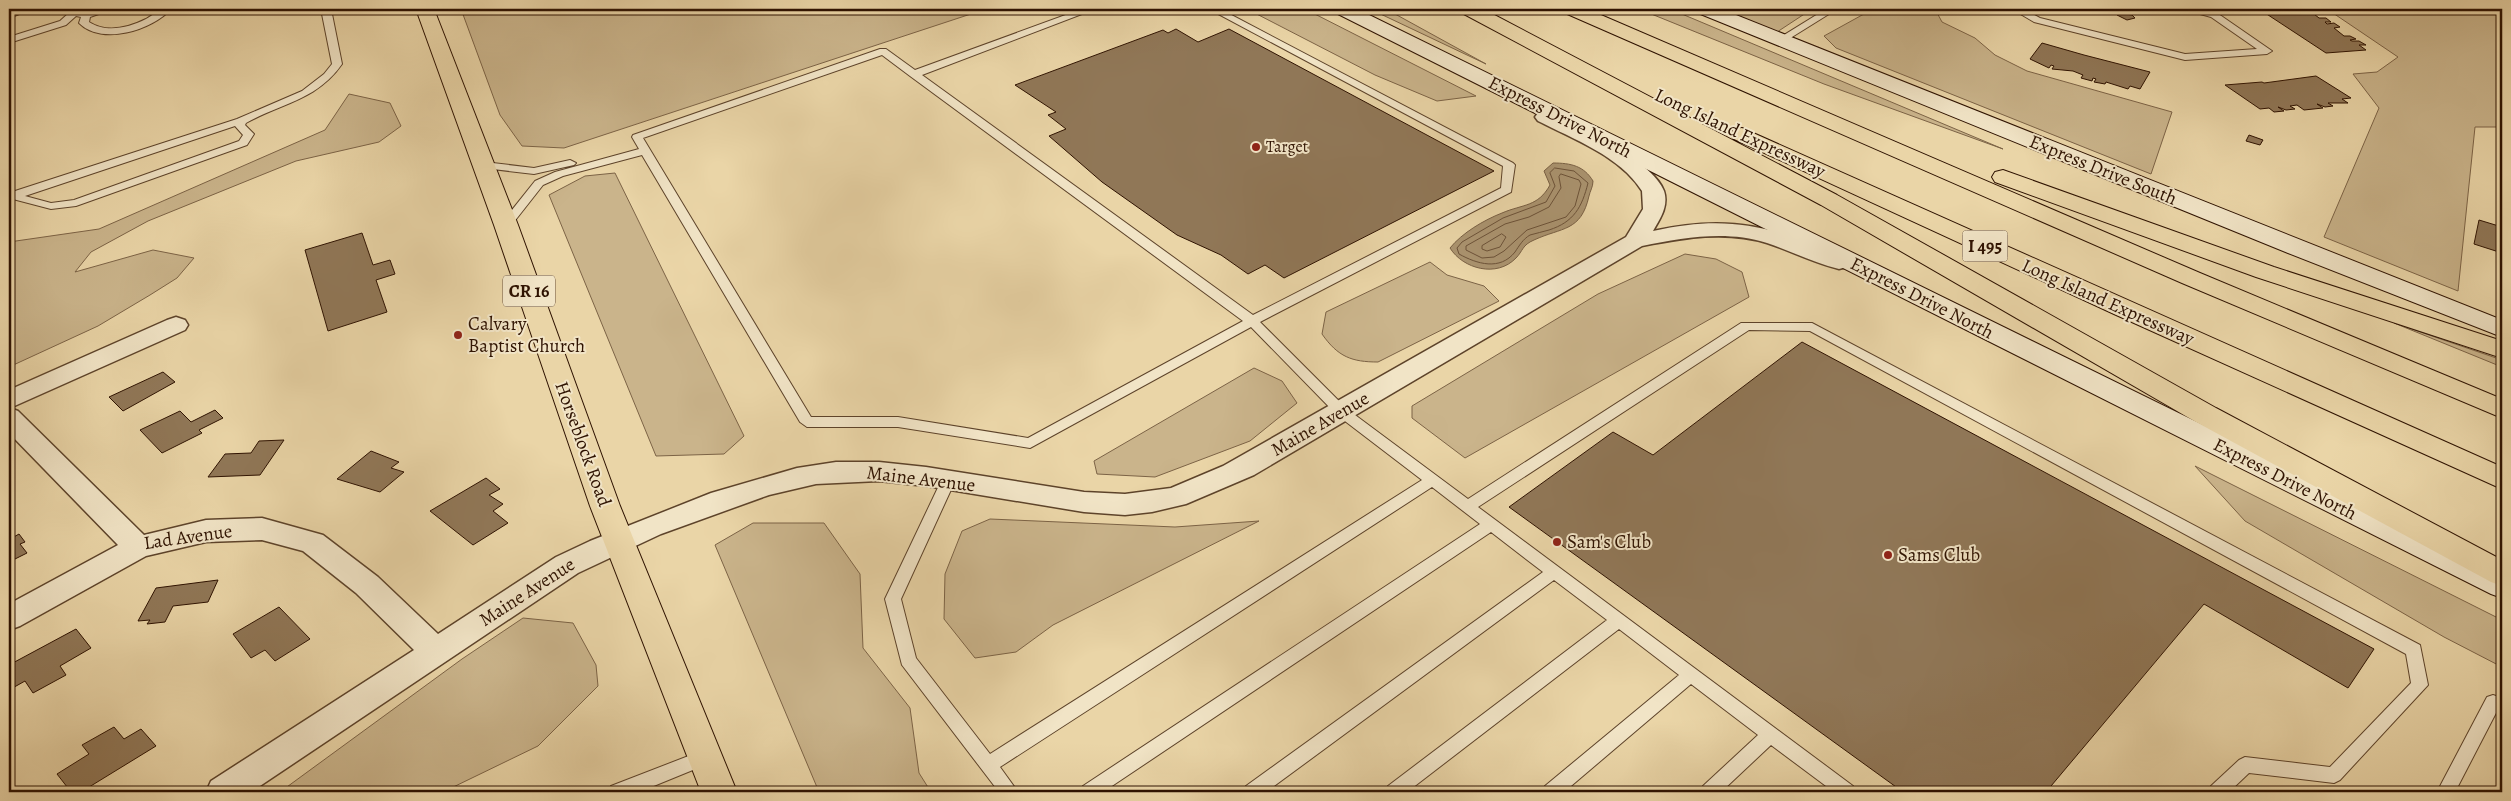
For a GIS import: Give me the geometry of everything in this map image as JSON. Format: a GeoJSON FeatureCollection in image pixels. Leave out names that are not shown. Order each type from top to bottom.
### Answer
{"type":"FeatureCollection","features":[{"type":"Feature","properties":{"kind":"main road","name":"Horseblock Road"},"geometry":{"type":"LineString","coordinates":[[426,9],[506,225],[618,538],[719,792]]}},
{"type":"Feature","properties":{"kind":"main road","name":"Express Drive North"},"geometry":{"type":"LineString","coordinates":[[1343,9],[2502,586]]}},
{"type":"Feature","properties":{"kind":"main road","name":"Long Island Expressway"},"geometry":{"type":"LineString","coordinates":[[1470,9],[2123,309],[2502,479]]}},
{"type":"Feature","properties":{"kind":"main road"},"geometry":{"type":"LineString","coordinates":[[1470,9],[1830,200],[2206,415],[2502,574]]}},
{"type":"Feature","properties":{"kind":"main road"},"geometry":{"type":"LineString","coordinates":[[1572,9],[2191,278],[2502,409]]}},
{"type":"Feature","properties":{"kind":"main road","name":"Express Drive South"},"geometry":{"type":"LineString","coordinates":[[1705,9],[2296,248],[2502,329]]}},
{"type":"Feature","properties":{"kind":"main road"},"geometry":{"type":"LineString","coordinates":[[1596,19],[2085,208],[2265,272],[2502,350]]}},
{"type":"Feature","properties":{"kind":"street"},"geometry":{"type":"LineString","coordinates":[[1434,54],[1640,171],[1653,188],[1655,205],[1635,241]]}},
{"type":"Feature","properties":{"kind":"street"},"geometry":{"type":"LineString","coordinates":[[1635,241],[1702,229],[1738,230],[1774,237],[1888,280]]}},
{"type":"Feature","properties":{"kind":"street","name":"Maine Avenue"},"geometry":{"type":"LineString","coordinates":[[223,792],[537,583],[618,538],[757,488],[798,477],[856,471],[948,481],[1084,503],[1119,505],[1153,502],[1216,482],[1342,412],[1635,241]]}},
{"type":"Feature","properties":{"kind":"street"},"geometry":{"type":"LineString","coordinates":[[9,400],[176,325]]}},
{"type":"Feature","properties":{"kind":"street","name":"Lad Avenue"},"geometry":{"type":"LineString","coordinates":[[9,417],[138,548],[206,531],[262,529],[313,543],[367,585],[436,652]]}},
{"type":"Feature","properties":{"kind":"street"},"geometry":{"type":"LineString","coordinates":[[9,618],[138,548]]}},
{"type":"Feature","properties":{"kind":"lane"},"geometry":{"type":"LineString","coordinates":[[9,15],[27,9]]}},
{"type":"Feature","properties":{"kind":"lane"},"geometry":{"type":"LineString","coordinates":[[9,40],[63,23],[70,11],[86,15],[108,9]]}},
{"type":"Feature","properties":{"kind":"lane"},"geometry":{"type":"LineString","coordinates":[[86,15],[84,23],[90,28],[106,31],[125,29],[146,22],[166,9]]}},
{"type":"Feature","properties":{"kind":"lane"},"geometry":{"type":"LineString","coordinates":[[11,196],[245,117],[302,96],[315,89],[331,74],[337,64],[326,9]]}},
{"type":"Feature","properties":{"kind":"lane"},"geometry":{"type":"LineString","coordinates":[[914,74],[1090,9]]}},
{"type":"Feature","properties":{"kind":"lane"},"geometry":{"type":"LineString","coordinates":[[1213,9],[1509,165],[1508,190],[1252,321],[1030,443],[898,422],[807,422],[637,137],[884,52],[1252,321],[1342,412],[1847,792]]}},
{"type":"Feature","properties":{"kind":"lane"},"geometry":{"type":"LineString","coordinates":[[1781,40],[1832,9]]}},
{"type":"Feature","properties":{"kind":"lane"},"geometry":{"type":"LineString","coordinates":[[2018,9],[2037,20],[2185,57],[2267,51],[2214,15],[2187,9]]}},
{"type":"Feature","properties":{"kind":"lane"},"geometry":{"type":"LineString","coordinates":[[11,196],[50,206],[76,202],[243,143],[250,134],[240,126],[245,117]]}},
{"type":"Feature","properties":{"kind":"lane"},"geometry":{"type":"LineString","coordinates":[[484,165],[534,171],[643,146]]}},
{"type":"Feature","properties":{"kind":"lane"},"geometry":{"type":"LineString","coordinates":[[506,225],[539,183],[643,146]]}},
{"type":"Feature","properties":{"kind":"lane"},"geometry":{"type":"LineString","coordinates":[[1468,506],[1746,326],[1812,327],[2414,650],[2420,685],[2334,775],[2245,765],[2217,792]]}},
{"type":"Feature","properties":{"kind":"lane"},"geometry":{"type":"LineString","coordinates":[[988,765],[1432,480]]}},
{"type":"Feature","properties":{"kind":"lane"},"geometry":{"type":"LineString","coordinates":[[948,481],[893,599],[908,660],[1009,792]]}},
{"type":"Feature","properties":{"kind":"lane"},"geometry":{"type":"LineString","coordinates":[[1089,792],[1491,524]]}},
{"type":"Feature","properties":{"kind":"lane"},"geometry":{"type":"LineString","coordinates":[[1252,792],[1554,572]]}},
{"type":"Feature","properties":{"kind":"lane"},"geometry":{"type":"LineString","coordinates":[[1394,792],[1619,620]]}},
{"type":"Feature","properties":{"kind":"lane"},"geometry":{"type":"LineString","coordinates":[[1551,792],[1690,674]]}},
{"type":"Feature","properties":{"kind":"lane"},"geometry":{"type":"LineString","coordinates":[[2446,792],[2493,702],[2502,706]]}},
{"type":"Feature","properties":{"kind":"lane"},"geometry":{"type":"LineString","coordinates":[[1709,792],[1770,734]]}},
{"type":"Feature","properties":{"kind":"lane"},"geometry":{"type":"LineString","coordinates":[[617,792],[655,779],[704,758]]}},
{"type":"Feature","properties":{"kind":"shaded area"},"geometry":{"type":"Polygon","coordinates":[[[461,9],[986,9],[564,148],[522,146],[500,115],[461,9]]]}},
{"type":"Feature","properties":{"kind":"shaded area"},"geometry":{"type":"Polygon","coordinates":[[[1247,9],[1305,9],[1476,96],[1437,101],[1375,75],[1247,9]]]}},
{"type":"Feature","properties":{"kind":"shaded area"},"geometry":{"type":"Polygon","coordinates":[[[1370,9],[1386,9],[1486,64],[1370,9]]]}},
{"type":"Feature","properties":{"kind":"shaded area"},"geometry":{"type":"Polygon","coordinates":[[[1639,9],[1670,9],[2003,149],[1824,84],[1639,9]]]}},
{"type":"Feature","properties":{"kind":"shaded area"},"geometry":{"type":"Polygon","coordinates":[[[1706,9],[1812,9],[1771,36],[1706,9]]]}},
{"type":"Feature","properties":{"kind":"shaded area"},"geometry":{"type":"Polygon","coordinates":[[[1873,9],[1935,9],[1942,22],[1975,38],[1995,55],[2027,71],[2172,112],[2151,174],[1836,48],[1824,36],[1873,9]]]}},
{"type":"Feature","properties":{"kind":"shaded area"},"geometry":{"type":"Polygon","coordinates":[[[2327,9],[2502,9],[2502,127],[2475,127],[2458,291],[2324,237],[2379,108],[2353,74],[2377,72],[2398,57],[2327,9]]]}},
{"type":"Feature","properties":{"kind":"shaded area"},"geometry":{"type":"Polygon","coordinates":[[[349,94],[390,103],[401,126],[379,142],[296,161],[148,221],[91,252],[75,272],[153,250],[194,258],[177,278],[98,326],[9,367],[9,242],[99,229],[325,130],[349,94]]]}},
{"type":"Feature","properties":{"kind":"shaded area"},"geometry":{"type":"Polygon","coordinates":[[[615,173],[744,436],[724,454],[656,456],[549,195],[585,176],[615,173]]]}},
{"type":"Feature","properties":{"kind":"shaded area"},"geometry":{"type":"Polygon","coordinates":[[[1685,254],[1716,259],[1742,272],[1749,297],[1465,458],[1412,418],[1412,406],[1598,294],[1685,254]]]}},
{"type":"Feature","properties":{"kind":"shaded area"},"geometry":{"type":"Polygon","coordinates":[[[1430,262],[1447,275],[1484,286],[1499,301],[1378,362],[1361,361],[1346,357],[1334,348],[1322,334],[1326,312],[1430,262]]]}},
{"type":"Feature","properties":{"kind":"shaded area"},"geometry":{"type":"Polygon","coordinates":[[[2394,323],[2502,360],[2502,367],[2394,323]]]}},
{"type":"Feature","properties":{"kind":"shaded area"},"geometry":{"type":"Polygon","coordinates":[[[1254,368],[1282,381],[1297,403],[1250,441],[1155,477],[1097,474],[1094,461],[1254,368]]]}},
{"type":"Feature","properties":{"kind":"shaded area"},"geometry":{"type":"Polygon","coordinates":[[[2195,466],[2502,620],[2502,667],[2444,637],[2245,521],[2195,466]]]}},
{"type":"Feature","properties":{"kind":"shaded area"},"geometry":{"type":"Polygon","coordinates":[[[990,519],[1175,527],[1259,521],[1053,625],[1016,652],[975,658],[944,619],[945,574],[962,531],[990,519]]]}},
{"type":"Feature","properties":{"kind":"shaded area"},"geometry":{"type":"Polygon","coordinates":[[[753,523],[824,523],[860,574],[863,648],[910,708],[919,773],[931,792],[819,792],[715,545],[753,523]]]}},
{"type":"Feature","properties":{"kind":"shaded area"},"geometry":{"type":"Polygon","coordinates":[[[523,618],[573,623],[596,665],[598,686],[538,746],[443,792],[280,792],[462,659],[523,618]]]}},
{"type":"Feature","properties":{"kind":"water"},"geometry":{"type":"Polygon","coordinates":[[[1553,163],[1576,166],[1593,181],[1585,208],[1575,222],[1569,227],[1530,242],[1516,258],[1500,268],[1490,269],[1472,266],[1456,255],[1450,248],[1461,237],[1481,223],[1529,204],[1540,197],[1550,185],[1544,171],[1553,163]]]}},
{"type":"Feature","properties":{"kind":"building"},"geometry":{"type":"Polygon","coordinates":[[[2259,9],[2309,10],[2319,18],[2326,18],[2331,22],[2325,22],[2327,24],[2334,23],[2340,27],[2334,28],[2344,36],[2356,39],[2350,40],[2359,41],[2366,45],[2359,45],[2366,50],[2326,53],[2259,9]]]}},
{"type":"Feature","properties":{"kind":"building"},"geometry":{"type":"Polygon","coordinates":[[[2119,13],[2132,15],[2135,18],[2127,20],[2117,15],[2119,13]]]}},
{"type":"Feature","properties":{"kind":"building","name":"Target"},"geometry":{"type":"Polygon","coordinates":[[[1176,29],[1198,42],[1229,29],[1494,171],[1284,278],[1265,265],[1248,274],[1221,255],[1177,235],[1102,182],[1049,136],[1066,129],[1048,115],[1056,112],[1015,85],[1163,30],[1168,33],[1176,29]]]}},
{"type":"Feature","properties":{"kind":"building"},"geometry":{"type":"Polygon","coordinates":[[[2042,43],[2150,72],[2140,89],[2130,86],[2128,89],[2106,82],[2105,84],[2094,82],[2096,79],[2093,78],[2092,81],[2081,78],[2083,75],[2073,71],[2052,69],[2054,66],[2051,65],[2049,68],[2030,59],[2042,43]]]}},
{"type":"Feature","properties":{"kind":"building"},"geometry":{"type":"Polygon","coordinates":[[[2316,76],[2351,98],[2342,99],[2348,103],[2328,103],[2333,106],[2325,107],[2317,104],[2323,108],[2304,110],[2297,105],[2290,106],[2295,109],[2286,110],[2278,107],[2284,111],[2274,112],[2269,108],[2260,109],[2225,85],[2264,83],[2316,76]]]}},
{"type":"Feature","properties":{"kind":"building"},"geometry":{"type":"Polygon","coordinates":[[[2249,135],[2263,140],[2260,145],[2246,141],[2249,135]]]}},
{"type":"Feature","properties":{"kind":"building"},"geometry":{"type":"Polygon","coordinates":[[[2479,220],[2502,227],[2502,253],[2474,244],[2479,220]]]}},
{"type":"Feature","properties":{"kind":"building"},"geometry":{"type":"Polygon","coordinates":[[[362,233],[373,265],[390,260],[395,274],[376,280],[387,312],[328,331],[305,250],[362,233]]]}},
{"type":"Feature","properties":{"kind":"building","name":"Sams Club"},"geometry":{"type":"Polygon","coordinates":[[[1802,342],[2374,649],[2348,688],[2204,604],[2046,792],[1903,792],[1509,507],[1613,432],[1653,455],[1802,342]]]}},
{"type":"Feature","properties":{"kind":"building"},"geometry":{"type":"Polygon","coordinates":[[[163,372],[175,382],[123,411],[109,397],[163,372]]]}},
{"type":"Feature","properties":{"kind":"building"},"geometry":{"type":"Polygon","coordinates":[[[215,410],[223,418],[199,430],[202,433],[162,453],[140,430],[180,411],[191,422],[215,410]]]}},
{"type":"Feature","properties":{"kind":"building"},"geometry":{"type":"Polygon","coordinates":[[[284,440],[260,475],[208,477],[225,454],[251,453],[259,441],[284,440]]]}},
{"type":"Feature","properties":{"kind":"building"},"geometry":{"type":"Polygon","coordinates":[[[371,451],[399,462],[391,468],[404,472],[380,492],[337,479],[371,451]]]}},
{"type":"Feature","properties":{"kind":"building"},"geometry":{"type":"Polygon","coordinates":[[[486,478],[500,489],[489,495],[503,504],[493,511],[508,523],[473,545],[430,511],[486,478]]]}},
{"type":"Feature","properties":{"kind":"building"},"geometry":{"type":"Polygon","coordinates":[[[9,533],[12,538],[19,534],[25,542],[20,544],[27,553],[9,562],[9,533]]]}},
{"type":"Feature","properties":{"kind":"building"},"geometry":{"type":"Polygon","coordinates":[[[218,580],[208,602],[173,606],[165,622],[147,624],[150,620],[138,621],[156,588],[218,580]]]}},
{"type":"Feature","properties":{"kind":"building"},"geometry":{"type":"Polygon","coordinates":[[[279,607],[310,639],[275,661],[265,650],[251,658],[233,634],[279,607]]]}},
{"type":"Feature","properties":{"kind":"building"},"geometry":{"type":"Polygon","coordinates":[[[76,629],[91,648],[60,666],[66,675],[33,693],[25,681],[9,690],[9,665],[76,629]]]}},
{"type":"Feature","properties":{"kind":"building"},"geometry":{"type":"Polygon","coordinates":[[[114,727],[124,739],[141,729],[156,746],[81,792],[71,792],[57,774],[89,754],[82,745],[114,727]]]}},
{"type":"Feature","properties":{"kind":"place","name":"Target"},"geometry":{"type":"Point","coordinates":[1256,147]}},
{"type":"Feature","properties":{"kind":"place","name":"Calvary Baptist Church"},"geometry":{"type":"Point","coordinates":[458,335]}},
{"type":"Feature","properties":{"kind":"place","name":"Sam's Club"},"geometry":{"type":"Point","coordinates":[1557,542]}},
{"type":"Feature","properties":{"kind":"place","name":"Sams Club"},"geometry":{"type":"Point","coordinates":[1888,555]}}]}
